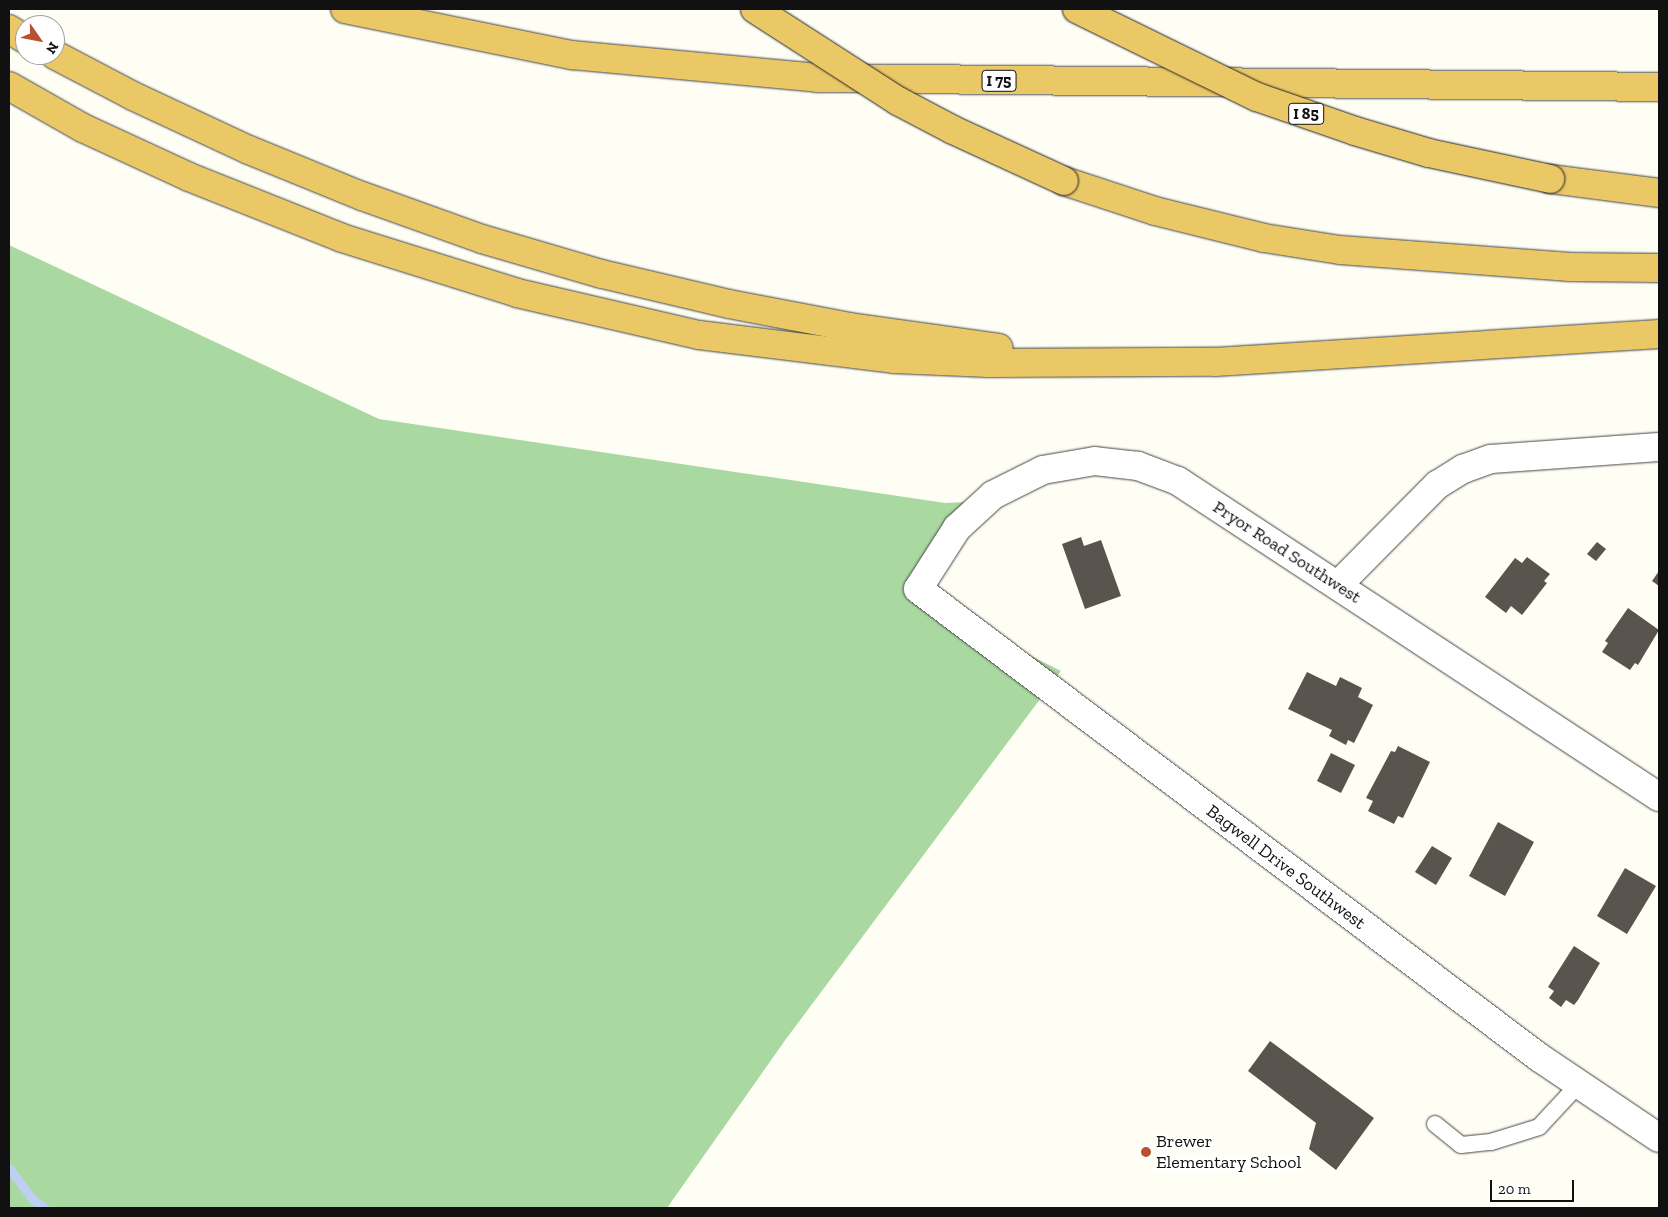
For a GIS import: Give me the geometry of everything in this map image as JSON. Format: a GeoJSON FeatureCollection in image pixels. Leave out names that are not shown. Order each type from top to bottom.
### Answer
{"type":"FeatureCollection","features":[{"type":"Feature","properties":{"kind":"highway","name":"I 75"},"geometry":{"type":"LineString","coordinates":[[345,9],[572,55],[818,78],[1659,87]]}},
{"type":"Feature","properties":{"kind":"highway"},"geometry":{"type":"LineString","coordinates":[[755,9],[898,101],[962,135],[1064,181],[1155,211],[1264,238],[1340,250],[1570,267],[1659,268]]}},
{"type":"Feature","properties":{"kind":"highway","name":"I 85"},"geometry":{"type":"LineString","coordinates":[[1076,9],[1159,52],[1266,100],[1429,154],[1550,179],[1659,192]]}},
{"type":"Feature","properties":{"kind":"highway"},"geometry":{"type":"LineString","coordinates":[[65,60],[133,96],[231,142],[362,196],[482,239],[602,274],[729,304],[938,340],[1113,359],[1215,362]]}},
{"type":"Feature","properties":{"kind":"highway"},"geometry":{"type":"LineString","coordinates":[[9,86],[83,128],[171,169],[342,238],[516,292],[611,316],[699,335],[894,359],[989,363],[1215,362],[1659,334]]}},
{"type":"Feature","properties":{"kind":"street"},"geometry":{"type":"LineString","coordinates":[[1338,585],[1437,485],[1463,468],[1491,459],[1659,447]]}},
{"type":"Feature","properties":{"kind":"street","name":"Pryor Road Southwest"},"geometry":{"type":"LineString","coordinates":[[918,589],[957,528],[993,494],[1043,470],[1095,461],[1138,466],[1178,481],[1659,797]]}},
{"type":"Feature","properties":{"kind":"street","name":"Bagwell Drive Southwest"},"geometry":{"type":"LineString","coordinates":[[918,589],[1579,1084],[1659,1138]]}},
{"type":"Feature","properties":{"kind":"lane"},"geometry":{"type":"LineString","coordinates":[[1435,1124],[1461,1145],[1492,1142],[1539,1127],[1579,1084]]}},
{"type":"Feature","properties":{"kind":"green space"},"geometry":{"type":"Polygon","coordinates":[[[9,245],[379,419],[945,503],[965,502],[920,600],[1061,671],[786,1039],[667,1208],[9,1208],[9,245]]]}},
{"type":"Feature","properties":{"kind":"building"},"geometry":{"type":"Polygon","coordinates":[[[1081,537],[1084,546],[1101,540],[1121,596],[1085,609],[1062,544],[1081,537]]]}},
{"type":"Feature","properties":{"kind":"building"},"geometry":{"type":"Polygon","coordinates":[[[1597,542],[1606,549],[1596,561],[1587,554],[1597,542]]]}},
{"type":"Feature","properties":{"kind":"building"},"geometry":{"type":"Polygon","coordinates":[[[1527,557],[1550,574],[1544,581],[1547,583],[1522,615],[1511,606],[1506,613],[1485,597],[1515,558],[1522,563],[1527,557]]]}},
{"type":"Feature","properties":{"kind":"building"},"geometry":{"type":"Polygon","coordinates":[[[1659,571],[1659,586],[1652,581],[1659,571]]]}},
{"type":"Feature","properties":{"kind":"building"},"geometry":{"type":"Polygon","coordinates":[[[1628,608],[1659,630],[1638,665],[1635,663],[1630,670],[1602,652],[1608,643],[1605,641],[1628,608]]]}},
{"type":"Feature","properties":{"kind":"building"},"geometry":{"type":"Polygon","coordinates":[[[1307,672],[1336,686],[1340,677],[1362,688],[1358,697],[1373,705],[1354,743],[1348,740],[1346,745],[1329,736],[1332,730],[1288,709],[1307,672]]]}},
{"type":"Feature","properties":{"kind":"building"},"geometry":{"type":"Polygon","coordinates":[[[1398,746],[1430,762],[1403,818],[1398,816],[1394,824],[1368,811],[1373,801],[1366,798],[1391,751],[1395,752],[1398,746]]]}},
{"type":"Feature","properties":{"kind":"building"},"geometry":{"type":"Polygon","coordinates":[[[1331,753],[1355,765],[1341,793],[1317,781],[1331,753]]]}},
{"type":"Feature","properties":{"kind":"building"},"geometry":{"type":"Polygon","coordinates":[[[1498,822],[1534,842],[1505,896],[1469,876],[1498,822]]]}},
{"type":"Feature","properties":{"kind":"building"},"geometry":{"type":"Polygon","coordinates":[[[1432,846],[1452,858],[1436,885],[1415,872],[1432,846]]]}},
{"type":"Feature","properties":{"kind":"building"},"geometry":{"type":"Polygon","coordinates":[[[1625,868],[1656,886],[1627,934],[1597,916],[1625,868]]]}},
{"type":"Feature","properties":{"kind":"building"},"geometry":{"type":"Polygon","coordinates":[[[1574,946],[1600,963],[1574,1005],[1566,1000],[1561,1007],[1549,998],[1554,991],[1548,987],[1574,946]]]}},
{"type":"Feature","properties":{"kind":"building"},"geometry":{"type":"Polygon","coordinates":[[[1270,1041],[1374,1118],[1336,1170],[1309,1149],[1316,1123],[1248,1071],[1270,1041]]]}},
{"type":"Feature","properties":{"kind":"waterway"},"geometry":{"type":"LineString","coordinates":[[9,1168],[32,1199],[45,1208]]}},
{"type":"Feature","properties":{"kind":"place","name":"Brewer Elementary School"},"geometry":{"type":"Point","coordinates":[1146,1152]}}]}
